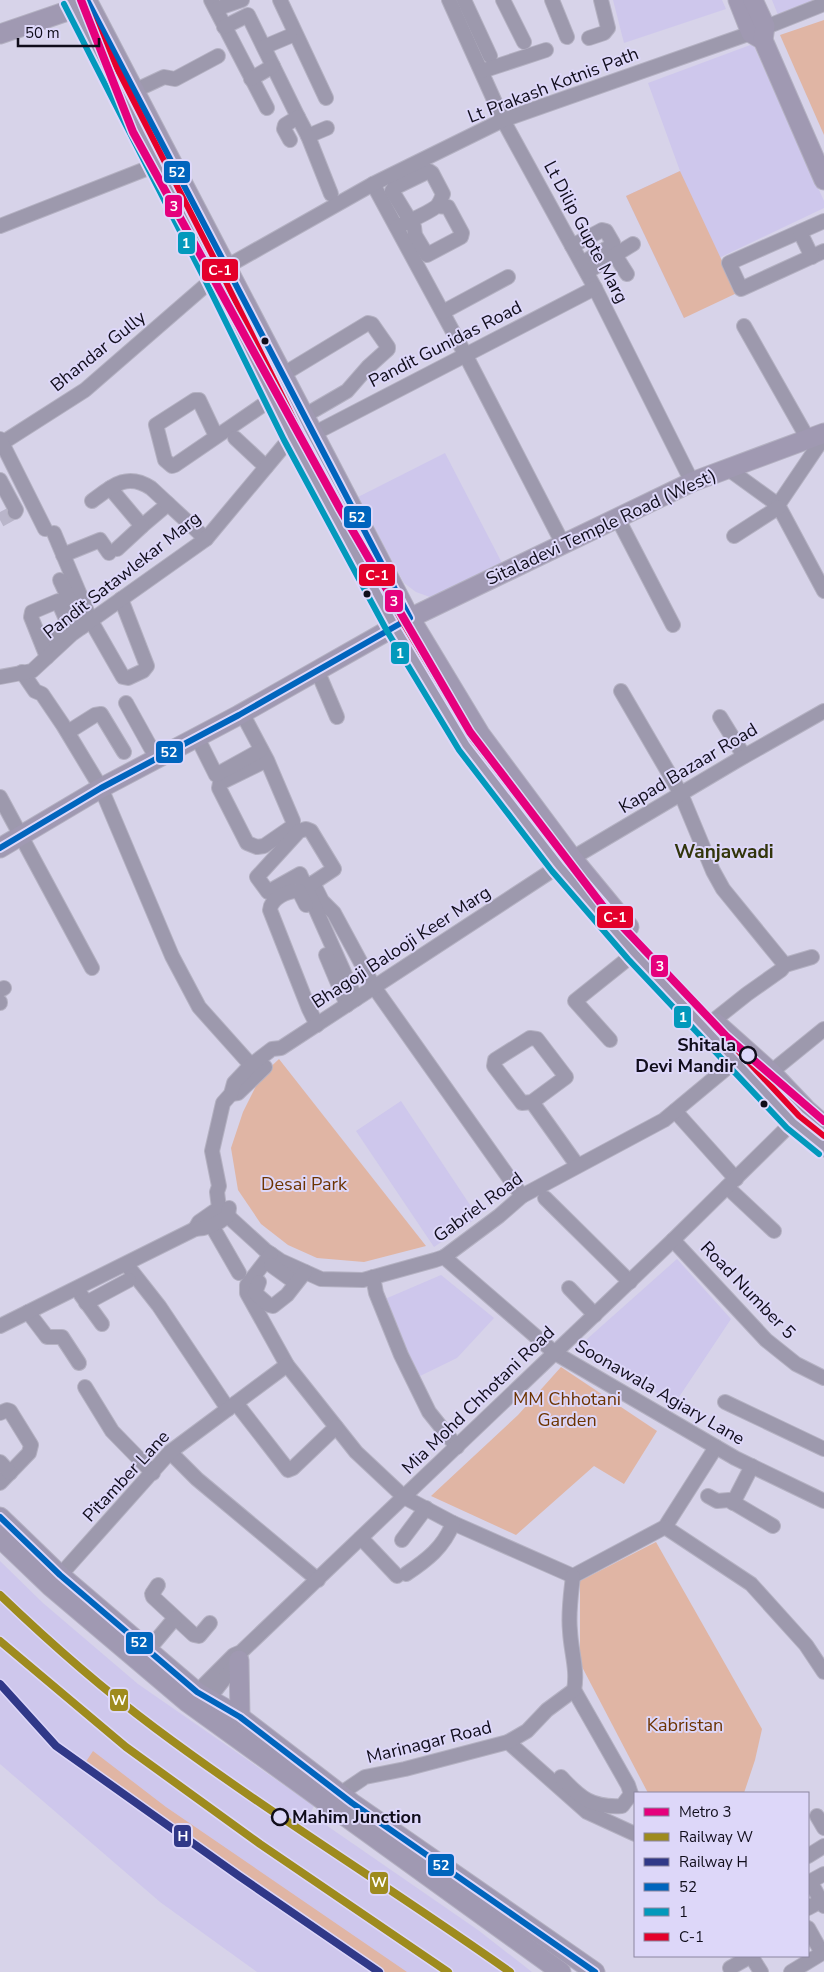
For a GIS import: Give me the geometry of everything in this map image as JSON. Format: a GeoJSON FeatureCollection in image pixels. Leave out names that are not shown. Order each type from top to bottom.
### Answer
{"type":"FeatureCollection","features":[{"type":"Feature","properties":{"kind":"main road"},"geometry":{"type":"LineString","coordinates":[[738,0],[759,33],[824,180]]}},
{"type":"Feature","properties":{"kind":"main road"},"geometry":{"type":"LineString","coordinates":[[753,0],[759,33]]}},
{"type":"Feature","properties":{"kind":"main road"},"geometry":{"type":"LineString","coordinates":[[0,34],[85,2]]}},
{"type":"Feature","properties":{"kind":"main road"},"geometry":{"type":"LineString","coordinates":[[85,2],[134,91],[220,273],[273,398],[292,436],[402,623]]}},
{"type":"Feature","properties":{"kind":"main road"},"geometry":{"type":"LineString","coordinates":[[85,2],[156,165],[282,375],[304,416],[402,623],[466,745],[566,863],[635,953],[735,1061],[799,1116],[824,1124]]}},
{"type":"Feature","properties":{"kind":"main road","name":"Sitaladevi Temple Road (West)"},"geometry":{"type":"LineString","coordinates":[[0,848],[102,788],[242,713],[402,623],[692,482],[819,436]]}},
{"type":"Feature","properties":{"kind":"main road"},"geometry":{"type":"LineString","coordinates":[[566,863],[713,1021],[771,1072],[799,1116],[824,1147]]}},
{"type":"Feature","properties":{"kind":"main road"},"geometry":{"type":"LineString","coordinates":[[0,1517],[55,1580]]}},
{"type":"Feature","properties":{"kind":"main road"},"geometry":{"type":"LineString","coordinates":[[0,1538],[55,1580],[198,1701],[335,1800],[561,1972]]}},
{"type":"Feature","properties":{"kind":"main road"},"geometry":{"type":"LineString","coordinates":[[124,1639],[148,1650],[198,1701],[240,1718],[335,1800],[595,1972]]}},
{"type":"Feature","properties":{"kind":"main road"},"geometry":{"type":"LineString","coordinates":[[240,1656],[240,1718]]}},
{"type":"Feature","properties":{"kind":"street"},"geometry":{"type":"LineString","coordinates":[[267,108],[213,5],[242,0],[308,136],[331,194]]}},
{"type":"Feature","properties":{"kind":"street"},"geometry":{"type":"LineString","coordinates":[[280,0],[326,98]]}},
{"type":"Feature","properties":{"kind":"street","name":"Lt Dilip Gupte Marg"},"geometry":{"type":"LineString","coordinates":[[449,0],[503,120],[576,244],[595,288],[692,482]]}},
{"type":"Feature","properties":{"kind":"street"},"geometry":{"type":"LineString","coordinates":[[464,0],[490,56]]}},
{"type":"Feature","properties":{"kind":"street"},"geometry":{"type":"LineString","coordinates":[[503,0],[524,42]]}},
{"type":"Feature","properties":{"kind":"street"},"geometry":{"type":"LineString","coordinates":[[552,0],[567,38]]}},
{"type":"Feature","properties":{"kind":"street"},"geometry":{"type":"LineString","coordinates":[[589,38],[604,33],[608,28],[601,0]]}},
{"type":"Feature","properties":{"kind":"street","name":"Lt Prakash Kotnis Path"},"geometry":{"type":"LineString","coordinates":[[220,273],[373,184],[503,120],[759,33],[824,4]]}},
{"type":"Feature","properties":{"kind":"street"},"geometry":{"type":"LineString","coordinates":[[224,26],[248,15]]}},
{"type":"Feature","properties":{"kind":"street"},"geometry":{"type":"LineString","coordinates":[[264,47],[290,36]]}},
{"type":"Feature","properties":{"kind":"street"},"geometry":{"type":"LineString","coordinates":[[482,71],[546,50]]}},
{"type":"Feature","properties":{"kind":"street"},"geometry":{"type":"LineString","coordinates":[[134,91],[164,77],[175,79],[218,56]]}},
{"type":"Feature","properties":{"kind":"street"},"geometry":{"type":"LineString","coordinates":[[251,78],[273,66]]}},
{"type":"Feature","properties":{"kind":"street"},"geometry":{"type":"LineString","coordinates":[[290,140],[284,129],[285,125],[298,117]]}},
{"type":"Feature","properties":{"kind":"street"},"geometry":{"type":"LineString","coordinates":[[308,136],[327,128]]}},
{"type":"Feature","properties":{"kind":"street"},"geometry":{"type":"LineString","coordinates":[[0,226],[156,165]]}},
{"type":"Feature","properties":{"kind":"street"},"geometry":{"type":"LineString","coordinates":[[396,228],[410,221],[432,213],[448,207],[463,235],[441,242],[426,255],[415,235],[414,229],[410,221],[393,190],[428,171],[432,173],[443,194],[432,213]]}},
{"type":"Feature","properties":{"kind":"street"},"geometry":{"type":"LineString","coordinates":[[373,184],[443,312],[562,544]]}},
{"type":"Feature","properties":{"kind":"street"},"geometry":{"type":"LineString","coordinates":[[800,232],[818,254],[742,289],[729,263],[824,221]]}},
{"type":"Feature","properties":{"kind":"street"},"geometry":{"type":"LineString","coordinates":[[576,244],[604,230],[613,243],[586,264]]}},
{"type":"Feature","properties":{"kind":"street"},"geometry":{"type":"LineString","coordinates":[[586,264],[615,255],[633,244]]}},
{"type":"Feature","properties":{"kind":"street"},"geometry":{"type":"LineString","coordinates":[[615,255],[627,274]]}},
{"type":"Feature","properties":{"kind":"street","name":"Bhandar Gully"},"geometry":{"type":"LineString","coordinates":[[0,442],[85,390],[220,273]]}},
{"type":"Feature","properties":{"kind":"street"},"geometry":{"type":"LineString","coordinates":[[443,312],[508,277]]}},
{"type":"Feature","properties":{"kind":"street","name":"Pandit Gunidas Road"},"geometry":{"type":"LineString","coordinates":[[313,434],[595,288]]}},
{"type":"Feature","properties":{"kind":"street"},"geometry":{"type":"LineString","coordinates":[[282,375],[368,323],[372,324],[388,347],[368,366],[347,391],[304,416]]}},
{"type":"Feature","properties":{"kind":"street"},"geometry":{"type":"LineString","coordinates":[[734,536],[778,506],[819,436],[744,326]]}},
{"type":"Feature","properties":{"kind":"street"},"geometry":{"type":"LineString","coordinates":[[216,436],[201,402],[198,400],[195,400],[156,425],[165,460],[172,466],[273,398]]}},
{"type":"Feature","properties":{"kind":"street","name":"Pandit Satawlekar Marg"},"geometry":{"type":"LineString","coordinates":[[29,675],[45,652],[80,623],[121,599],[206,539],[292,436]]}},
{"type":"Feature","properties":{"kind":"street"},"geometry":{"type":"LineString","coordinates":[[235,438],[266,467]]}},
{"type":"Feature","properties":{"kind":"street"},"geometry":{"type":"LineString","coordinates":[[0,442],[5,464],[64,555],[80,623]]}},
{"type":"Feature","properties":{"kind":"street"},"geometry":{"type":"LineString","coordinates":[[727,468],[778,506],[824,591]]}},
{"type":"Feature","properties":{"kind":"street"},"geometry":{"type":"LineString","coordinates":[[0,480],[16,510],[15,512]]}},
{"type":"Feature","properties":{"kind":"street"},"geometry":{"type":"LineString","coordinates":[[92,501],[110,488],[132,480],[141,481],[206,539]]}},
{"type":"Feature","properties":{"kind":"street"},"geometry":{"type":"LineString","coordinates":[[110,488],[142,526]]}},
{"type":"Feature","properties":{"kind":"street"},"geometry":{"type":"LineString","coordinates":[[64,555],[100,540],[113,551],[168,504]]}},
{"type":"Feature","properties":{"kind":"street"},"geometry":{"type":"LineString","coordinates":[[617,517],[673,626]]}},
{"type":"Feature","properties":{"kind":"street"},"geometry":{"type":"LineString","coordinates":[[60,580],[80,623]]}},
{"type":"Feature","properties":{"kind":"street"},"geometry":{"type":"LineString","coordinates":[[45,652],[31,617],[34,611],[58,601],[80,623],[123,677],[128,678],[143,671],[147,663],[121,599]]}},
{"type":"Feature","properties":{"kind":"street"},"geometry":{"type":"LineString","coordinates":[[318,670],[337,717]]}},
{"type":"Feature","properties":{"kind":"street"},"geometry":{"type":"LineString","coordinates":[[1,677],[7,682],[29,675],[41,686],[42,694],[102,788],[176,965],[199,1007],[254,1069],[234,1083],[231,1094],[223,1103],[212,1151],[219,1186],[226,1193],[229,1208],[200,1222],[195,1229]]}},
{"type":"Feature","properties":{"kind":"street"},"geometry":{"type":"LineString","coordinates":[[621,691],[681,794],[713,871],[723,889],[785,965]]}},
{"type":"Feature","properties":{"kind":"street"},"geometry":{"type":"LineString","coordinates":[[126,703],[157,759]]}},
{"type":"Feature","properties":{"kind":"street","name":"Kapad Bazaar Road"},"geometry":{"type":"LineString","coordinates":[[566,863],[744,756],[824,711]]}},
{"type":"Feature","properties":{"kind":"street"},"geometry":{"type":"LineString","coordinates":[[242,713],[264,755],[293,821],[293,826],[264,846],[257,847],[247,843],[219,788],[220,783],[264,755]]}},
{"type":"Feature","properties":{"kind":"street"},"geometry":{"type":"LineString","coordinates":[[68,732],[95,715],[101,714],[124,752]]}},
{"type":"Feature","properties":{"kind":"street"},"geometry":{"type":"LineString","coordinates":[[720,717],[744,756]]}},
{"type":"Feature","properties":{"kind":"street"},"geometry":{"type":"LineString","coordinates":[[197,737],[216,774],[264,755]]}},
{"type":"Feature","properties":{"kind":"street"},"geometry":{"type":"LineString","coordinates":[[0,797],[92,968]]}},
{"type":"Feature","properties":{"kind":"street"},"geometry":{"type":"LineString","coordinates":[[310,885],[334,869],[311,831],[306,828],[299,831],[257,878],[268,892],[300,874],[310,885],[318,903],[351,1002]]}},
{"type":"Feature","properties":{"kind":"street","name":"Bhagoji Balooji Keer Marg"},"geometry":{"type":"LineString","coordinates":[[254,1069],[272,1049],[282,1048],[566,863]]}},
{"type":"Feature","properties":{"kind":"street"},"geometry":{"type":"LineString","coordinates":[[317,1025],[308,1009],[270,910],[271,904],[275,899],[295,890],[302,894],[351,1002]]}},
{"type":"Feature","properties":{"kind":"street"},"geometry":{"type":"LineString","coordinates":[[318,903],[334,913],[374,988],[522,1196]]}},
{"type":"Feature","properties":{"kind":"street"},"geometry":{"type":"LineString","coordinates":[[610,1040],[575,1001],[635,953]]}},
{"type":"Feature","properties":{"kind":"street"},"geometry":{"type":"LineString","coordinates":[[713,1021],[785,965],[812,957]]}},
{"type":"Feature","properties":{"kind":"street"},"geometry":{"type":"LineString","coordinates":[[771,1072],[824,1029]]}},
{"type":"Feature","properties":{"kind":"street"},"geometry":{"type":"LineString","coordinates":[[530,1038],[538,1039],[566,1077],[532,1102],[522,1102],[494,1066],[495,1060],[530,1038]]}},
{"type":"Feature","properties":{"kind":"street","name":"Gabriel Road"},"geometry":{"type":"LineString","coordinates":[[222,1210],[271,1257],[300,1277],[363,1280],[444,1257],[499,1216],[522,1196],[664,1120],[735,1061]]}},
{"type":"Feature","properties":{"kind":"street"},"geometry":{"type":"LineString","coordinates":[[532,1102],[577,1165]]}},
{"type":"Feature","properties":{"kind":"street"},"geometry":{"type":"LineString","coordinates":[[675,1111],[732,1183],[774,1231]]}},
{"type":"Feature","properties":{"kind":"street","name":"Mia Mohd Chhotani Road"},"geometry":{"type":"LineString","coordinates":[[198,1701],[240,1656],[361,1538],[674,1240],[799,1116]]}},
{"type":"Feature","properties":{"kind":"street"},"geometry":{"type":"LineString","coordinates":[[545,1198],[630,1282]]}},
{"type":"Feature","properties":{"kind":"street"},"geometry":{"type":"LineString","coordinates":[[0,1326],[195,1229],[212,1226],[222,1210]]}},
{"type":"Feature","properties":{"kind":"street"},"geometry":{"type":"LineString","coordinates":[[212,1226],[245,1272],[271,1257]]}},
{"type":"Feature","properties":{"kind":"street","name":"Road Number 5"},"geometry":{"type":"LineString","coordinates":[[674,1240],[766,1340],[796,1364],[824,1378]]}},
{"type":"Feature","properties":{"kind":"street"},"geometry":{"type":"LineString","coordinates":[[271,1257],[254,1290],[269,1305],[273,1306],[278,1302],[300,1277]]}},
{"type":"Feature","properties":{"kind":"street"},"geometry":{"type":"LineString","coordinates":[[271,1257],[247,1285],[246,1290],[287,1365],[356,1452],[404,1497],[453,1523],[573,1576]]}},
{"type":"Feature","properties":{"kind":"street","name":"Soonawala Agiary Lane"},"geometry":{"type":"LineString","coordinates":[[444,1257],[555,1353],[716,1447],[824,1501]]}},
{"type":"Feature","properties":{"kind":"street"},"geometry":{"type":"LineString","coordinates":[[126,1264],[232,1406],[288,1470],[293,1468],[336,1427]]}},
{"type":"Feature","properties":{"kind":"street"},"geometry":{"type":"LineString","coordinates":[[373,1277],[376,1292],[401,1355],[429,1412],[457,1447]]}},
{"type":"Feature","properties":{"kind":"street"},"geometry":{"type":"LineString","coordinates":[[86,1303],[129,1280]]}},
{"type":"Feature","properties":{"kind":"street"},"geometry":{"type":"LineString","coordinates":[[568,1288],[595,1315]]}},
{"type":"Feature","properties":{"kind":"street"},"geometry":{"type":"LineString","coordinates":[[76,1289],[102,1324]]}},
{"type":"Feature","properties":{"kind":"street"},"geometry":{"type":"LineString","coordinates":[[28,1312],[47,1337],[62,1337],[79,1363]]}},
{"type":"Feature","properties":{"kind":"street","name":"Pitamber Lane"},"geometry":{"type":"LineString","coordinates":[[55,1580],[170,1452],[287,1365]]}},
{"type":"Feature","properties":{"kind":"street"},"geometry":{"type":"LineString","coordinates":[[84,1387],[112,1431],[153,1472]]}},
{"type":"Feature","properties":{"kind":"street"},"geometry":{"type":"LineString","coordinates":[[725,1402],[824,1449]]}},
{"type":"Feature","properties":{"kind":"street"},"geometry":{"type":"LineString","coordinates":[[0,1413],[7,1410],[10,1411],[31,1445],[29,1453],[3,1473]]}},
{"type":"Feature","properties":{"kind":"street"},"geometry":{"type":"LineString","coordinates":[[573,1576],[666,1527],[716,1447]]}},
{"type":"Feature","properties":{"kind":"street"},"geometry":{"type":"LineString","coordinates":[[170,1452],[197,1479],[318,1580]]}},
{"type":"Feature","properties":{"kind":"street"},"geometry":{"type":"LineString","coordinates":[[733,1503],[752,1466]]}},
{"type":"Feature","properties":{"kind":"street"},"geometry":{"type":"LineString","coordinates":[[708,1496],[717,1500],[729,1500],[774,1526]]}},
{"type":"Feature","properties":{"kind":"street"},"geometry":{"type":"LineString","coordinates":[[402,1540],[426,1508]]}},
{"type":"Feature","properties":{"kind":"street"},"geometry":{"type":"LineString","coordinates":[[361,1538],[402,1575],[414,1561],[444,1542],[453,1523]]}},
{"type":"Feature","properties":{"kind":"street"},"geometry":{"type":"LineString","coordinates":[[666,1527],[751,1584],[806,1645],[824,1672]]}},
{"type":"Feature","properties":{"kind":"street"},"geometry":{"type":"LineString","coordinates":[[561,1777],[576,1793],[588,1802],[610,1807],[622,1806],[631,1794],[574,1690],[576,1665],[570,1633],[569,1612],[573,1576]]}},
{"type":"Feature","properties":{"kind":"street"},"geometry":{"type":"LineString","coordinates":[[158,1585],[152,1594],[153,1597],[196,1636],[202,1633],[210,1623]]}},
{"type":"Feature","properties":{"kind":"street"},"geometry":{"type":"LineString","coordinates":[[148,1650],[175,1618]]}},
{"type":"Feature","properties":{"kind":"street","name":"Marinagar Road"},"geometry":{"type":"LineString","coordinates":[[335,1800],[365,1777],[508,1742],[527,1731],[547,1710],[574,1690]]}},
{"type":"Feature","properties":{"kind":"street"},"geometry":{"type":"LineString","coordinates":[[508,1742],[588,1812],[634,1834]]}},
{"type":"Feature","properties":{"kind":"street"},"geometry":{"type":"LineString","coordinates":[[809,1908],[822,1903],[811,1883],[824,1874]]}},
{"type":"Feature","properties":{"kind":"street"},"geometry":{"type":"LineString","coordinates":[[791,1972],[823,1952],[809,1930]]}},
{"type":"Feature","properties":{"kind":"street"},"geometry":{"type":"LineString","coordinates":[[730,1968],[749,1957]]}},
{"type":"Feature","properties":{"kind":"street"},"geometry":{"type":"LineString","coordinates":[[752,1957],[762,1972]]}},
{"type":"Feature","properties":{"kind":"shaded area"},"geometry":{"type":"Polygon","coordinates":[[[613,0],[722,0],[726,9],[624,43],[613,0]]]}},
{"type":"Feature","properties":{"kind":"shaded area"},"geometry":{"type":"Polygon","coordinates":[[[772,0],[814,0],[778,15],[772,0]]]}},
{"type":"Feature","properties":{"kind":"shaded area"},"geometry":{"type":"Polygon","coordinates":[[[753,44],[824,201],[824,208],[721,257],[684,318],[626,196],[680,171],[648,83],[753,44]]]}},
{"type":"Feature","properties":{"kind":"shaded area"},"geometry":{"type":"Polygon","coordinates":[[[445,453],[503,565],[447,594],[430,597],[416,592],[404,583],[358,497],[445,453]]]}},
{"type":"Feature","properties":{"kind":"shaded area"},"geometry":{"type":"Polygon","coordinates":[[[401,1101],[478,1217],[434,1247],[356,1131],[401,1101]]]}},
{"type":"Feature","properties":{"kind":"shaded area"},"geometry":{"type":"Polygon","coordinates":[[[677,1259],[731,1319],[675,1403],[577,1348],[677,1259]]]}},
{"type":"Feature","properties":{"kind":"shaded area"},"geometry":{"type":"Polygon","coordinates":[[[441,1275],[494,1318],[457,1358],[418,1377],[385,1299],[441,1275]]]}},
{"type":"Feature","properties":{"kind":"shaded area"},"geometry":{"type":"Polygon","coordinates":[[[0,1561],[43,1603],[138,1684],[314,1806],[310,1814],[478,1930],[532,1972],[257,1972],[160,1902],[0,1764],[0,1561]]]}},
{"type":"Feature","properties":{"kind":"green space"},"geometry":{"type":"Polygon","coordinates":[[[824,20],[824,135],[780,35],[824,20]]]}},
{"type":"Feature","properties":{"kind":"green space"},"geometry":{"type":"Polygon","coordinates":[[[680,171],[737,293],[684,318],[626,196],[680,171]]]}},
{"type":"Feature","properties":{"kind":"green space","name":"Desai Park"},"geometry":{"type":"Polygon","coordinates":[[[279,1059],[426,1246],[364,1262],[317,1258],[288,1245],[261,1224],[238,1190],[231,1148],[243,1112],[261,1076],[279,1059]]]}},
{"type":"Feature","properties":{"kind":"green space","name":"MM Chhotani Garden"},"geometry":{"type":"Polygon","coordinates":[[[561,1367],[657,1431],[624,1484],[594,1466],[516,1535],[431,1496],[518,1415],[561,1367]]]}},
{"type":"Feature","properties":{"kind":"green space","name":"Kabristan"},"geometry":{"type":"Polygon","coordinates":[[[656,1542],[762,1729],[755,1760],[744,1792],[647,1792],[580,1663],[580,1581],[656,1542]]]}},
{"type":"Feature","properties":{"kind":"green space"},"geometry":{"type":"Polygon","coordinates":[[[93,1751],[166,1807],[407,1972],[383,1972],[156,1816],[85,1763],[93,1751]]]}},
{"type":"Feature","properties":{"kind":"tunnel"},"geometry":{"type":"LineString","coordinates":[[0,520],[15,512]]}},
{"type":"Feature","properties":{"kind":"metro line","name":"3"},"geometry":{"type":"LineString","coordinates":[[81,0],[133,132],[340,509],[470,732],[602,905],[726,1036],[824,1121]]}},
{"type":"Feature","properties":{"kind":"rail line","name":"W"},"geometry":{"type":"LineString","coordinates":[[0,1595],[114,1697],[198,1760],[510,1972]]}},
{"type":"Feature","properties":{"kind":"rail line","name":"W"},"geometry":{"type":"LineString","coordinates":[[0,1641],[126,1747],[260,1844],[448,1972]]}},
{"type":"Feature","properties":{"kind":"rail line","name":"H"},"geometry":{"type":"LineString","coordinates":[[0,1684],[56,1746],[239,1876],[379,1972]]}},
{"type":"Feature","properties":{"kind":"transit line","name":"C-1"},"geometry":{"type":"LineString","coordinates":[[82,0],[222,274],[300,432],[403,623],[473,740],[566,860],[641,947],[799,1116],[824,1136]]}},
{"type":"Feature","properties":{"kind":"transit line","name":"52"},"geometry":{"type":"LineString","coordinates":[[0,848],[101,788],[239,715],[410,618],[87,0]]}},
{"type":"Feature","properties":{"kind":"transit line","name":"1"},"geometry":{"type":"LineString","coordinates":[[64,4],[206,282],[284,440],[387,631],[459,750],[552,871],[628,959],[787,1128],[819,1154]]}},
{"type":"Feature","properties":{"kind":"transit line","name":"52"},"geometry":{"type":"LineString","coordinates":[[0,1517],[60,1575],[197,1692],[240,1717],[352,1803],[595,1972]]}},
{"type":"Feature","properties":{"kind":"place","name":"Shitala Devi Mandir"},"geometry":{"type":"Point","coordinates":[748,1055]}},
{"type":"Feature","properties":{"kind":"place","name":"Mahim Junction"},"geometry":{"type":"Point","coordinates":[280,1817]}},
{"type":"Feature","properties":{"kind":"district","name":"Wanjawadi"},"geometry":{"type":"Point","coordinates":[724,852]}}]}
